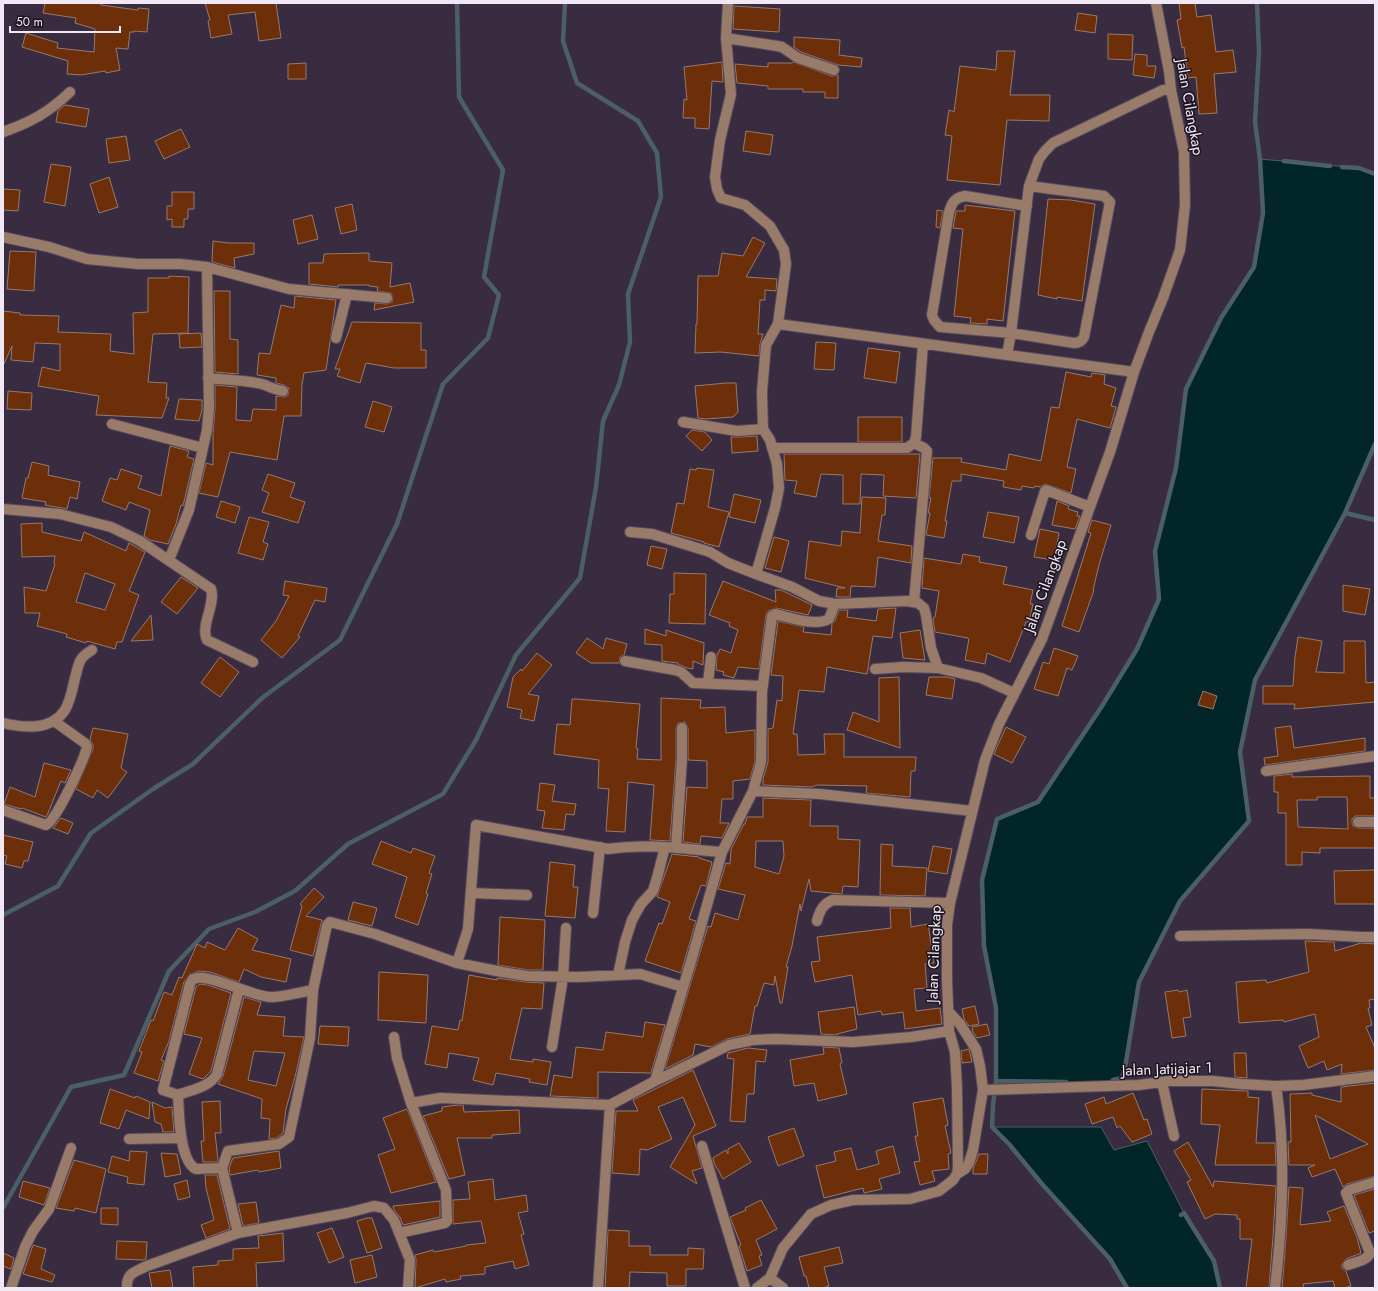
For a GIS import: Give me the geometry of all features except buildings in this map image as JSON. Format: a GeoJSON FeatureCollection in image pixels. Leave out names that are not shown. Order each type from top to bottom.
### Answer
{"type":"FeatureCollection","features":[{"type":"Feature","properties":{"kind":"street"},"geometry":{"type":"LineString","coordinates":[[728,3],[726,38],[731,94],[720,140],[715,177],[717,189],[721,198],[745,205],[770,226],[784,250],[786,264],[778,324],[766,345],[762,392],[763,429],[770,440],[777,464],[779,488],[775,508],[756,574]]}},
{"type":"Feature","properties":{"kind":"street","name":"Jalan Cilangkap"},"geometry":{"type":"LineString","coordinates":[[955,1177],[958,1168],[957,1088],[955,1052],[949,1031],[947,925],[950,903],[972,811],[985,760],[999,724],[1042,639],[1110,452],[1134,372],[1164,298],[1180,250],[1185,205],[1184,152],[1171,90],[1169,71],[1156,3]]}},
{"type":"Feature","properties":{"kind":"street"},"geometry":{"type":"LineString","coordinates":[[726,38],[782,47],[798,58],[834,70]]}},
{"type":"Feature","properties":{"kind":"street"},"geometry":{"type":"LineString","coordinates":[[1007,355],[1029,186],[1039,159],[1045,151],[1054,144],[1163,90],[1171,90]]}},
{"type":"Feature","properties":{"kind":"street"},"geometry":{"type":"LineString","coordinates":[[3,132],[24,125],[55,106],[70,92]]}},
{"type":"Feature","properties":{"kind":"street"},"geometry":{"type":"LineString","coordinates":[[1026,206],[965,196],[959,197],[953,201],[949,212],[932,315],[937,324],[942,327],[1011,333],[1074,343],[1083,340],[1110,202],[1104,196],[1029,186]]}},
{"type":"Feature","properties":{"kind":"street"},"geometry":{"type":"LineString","coordinates":[[3,238],[49,247],[88,258],[138,264],[180,264],[207,267],[289,289],[387,298]]}},
{"type":"Feature","properties":{"kind":"street"},"geometry":{"type":"LineString","coordinates":[[169,560],[189,510],[207,430],[209,407],[207,267]]}},
{"type":"Feature","properties":{"kind":"street"},"geometry":{"type":"LineString","coordinates":[[336,338],[347,294]]}},
{"type":"Feature","properties":{"kind":"street"},"geometry":{"type":"LineString","coordinates":[[778,324],[1134,372]]}},
{"type":"Feature","properties":{"kind":"street"},"geometry":{"type":"LineString","coordinates":[[772,448],[907,448],[914,443],[916,437],[923,344]]}},
{"type":"Feature","properties":{"kind":"street"},"geometry":{"type":"LineString","coordinates":[[208,378],[244,381],[266,385],[275,390],[283,391]]}},
{"type":"Feature","properties":{"kind":"street"},"geometry":{"type":"LineString","coordinates":[[683,422],[737,431],[763,429]]}},
{"type":"Feature","properties":{"kind":"street"},"geometry":{"type":"LineString","coordinates":[[112,424],[203,448]]}},
{"type":"Feature","properties":{"kind":"street"},"geometry":{"type":"LineString","coordinates":[[914,443],[927,451],[914,602]]}},
{"type":"Feature","properties":{"kind":"street"},"geometry":{"type":"LineString","coordinates":[[1031,536],[1046,490],[1090,507]]}},
{"type":"Feature","properties":{"kind":"street"},"geometry":{"type":"LineString","coordinates":[[3,509],[60,514],[110,527],[140,541],[211,589],[212,598],[205,633],[207,640],[253,662]]}},
{"type":"Feature","properties":{"kind":"street"},"geometry":{"type":"LineString","coordinates":[[630,532],[652,534],[710,552],[728,563],[792,587],[819,602],[835,604],[907,601],[918,603],[924,608],[931,648],[938,668]]}},
{"type":"Feature","properties":{"kind":"street"},"geometry":{"type":"LineString","coordinates":[[655,1081],[722,852],[752,791],[761,762],[763,686],[772,616],[775,614],[821,623],[829,620],[835,604]]}},
{"type":"Feature","properties":{"kind":"street"},"geometry":{"type":"LineString","coordinates":[[3,723],[26,727],[42,726],[54,721],[65,709],[79,663],[84,655],[92,650]]}},
{"type":"Feature","properties":{"kind":"street"},"geometry":{"type":"LineString","coordinates":[[708,683],[711,657]]}},
{"type":"Feature","properties":{"kind":"street"},"geometry":{"type":"LineString","coordinates":[[625,661],[681,672],[693,683],[763,686]]}},
{"type":"Feature","properties":{"kind":"street"},"geometry":{"type":"LineString","coordinates":[[875,669],[903,667],[938,668],[981,678],[1014,693]]}},
{"type":"Feature","properties":{"kind":"street"},"geometry":{"type":"LineString","coordinates":[[3,810],[46,825],[52,821],[60,807],[87,747],[86,744],[54,721]]}},
{"type":"Feature","properties":{"kind":"street"},"geometry":{"type":"LineString","coordinates":[[676,848],[682,760],[682,728]]}},
{"type":"Feature","properties":{"kind":"street"},"geometry":{"type":"LineString","coordinates":[[1266,771],[1375,756]]}},
{"type":"Feature","properties":{"kind":"street"},"geometry":{"type":"LineString","coordinates":[[752,791],[820,794],[972,811]]}},
{"type":"Feature","properties":{"kind":"street"},"geometry":{"type":"LineString","coordinates":[[1358,822],[1375,822]]}},
{"type":"Feature","properties":{"kind":"street"},"geometry":{"type":"LineString","coordinates":[[457,963],[468,929],[476,825],[608,849],[624,846],[665,847],[722,852]]}},
{"type":"Feature","properties":{"kind":"street"},"geometry":{"type":"LineString","coordinates":[[593,913],[600,847]]}},
{"type":"Feature","properties":{"kind":"street"},"geometry":{"type":"LineString","coordinates":[[618,975],[624,942],[632,920],[641,904],[653,891],[665,847]]}},
{"type":"Feature","properties":{"kind":"street"},"geometry":{"type":"LineString","coordinates":[[471,892],[527,895]]}},
{"type":"Feature","properties":{"kind":"street"},"geometry":{"type":"LineString","coordinates":[[817,921],[820,910],[825,903],[833,900],[950,903]]}},
{"type":"Feature","properties":{"kind":"street"},"geometry":{"type":"LineString","coordinates":[[238,1233],[222,1168],[228,1151],[279,1144],[289,1137],[310,1038],[313,990],[327,925],[330,922],[375,934],[457,963],[526,976],[579,978],[640,974],[683,987]]}},
{"type":"Feature","properties":{"kind":"street"},"geometry":{"type":"LineString","coordinates":[[552,1047],[563,977],[566,928]]}},
{"type":"Feature","properties":{"kind":"street"},"geometry":{"type":"LineString","coordinates":[[1180,936],[1309,934],[1375,937]]}},
{"type":"Feature","properties":{"kind":"street"},"geometry":{"type":"LineString","coordinates":[[239,989],[217,1074],[209,1083],[178,1095],[163,1090],[192,980],[196,977],[213,980],[270,997],[313,990]]}},
{"type":"Feature","properties":{"kind":"street"},"geometry":{"type":"LineString","coordinates":[[757,1288],[768,1282],[783,1248],[811,1214],[831,1205],[853,1200],[910,1199],[939,1191],[965,1169],[969,1163],[973,1150],[986,1089],[976,1049],[960,1024],[948,1010]]}},
{"type":"Feature","properties":{"kind":"street"},"geometry":{"type":"LineString","coordinates":[[411,1103],[440,1098],[610,1105],[729,1045],[754,1040],[776,1039],[853,1042],[911,1037],[949,1031]]}},
{"type":"Feature","properties":{"kind":"street"},"geometry":{"type":"LineString","coordinates":[[394,1037],[398,1058],[411,1103],[446,1190],[447,1220],[445,1223],[399,1233]]}},
{"type":"Feature","properties":{"kind":"street","name":"Jalan Jatijajar 1"},"geometry":{"type":"LineString","coordinates":[[986,1089],[1003,1090],[1213,1081],[1276,1086],[1303,1085],[1375,1076]]}},
{"type":"Feature","properties":{"kind":"street"},"geometry":{"type":"LineString","coordinates":[[1162,1082],[1174,1136]]}},
{"type":"Feature","properties":{"kind":"street"},"geometry":{"type":"LineString","coordinates":[[1274,1288],[1280,1250],[1282,1181],[1280,1116],[1276,1086]]}},
{"type":"Feature","properties":{"kind":"street"},"geometry":{"type":"LineString","coordinates":[[178,1095],[181,1138],[188,1160],[196,1169],[222,1168]]}},
{"type":"Feature","properties":{"kind":"street"},"geometry":{"type":"LineString","coordinates":[[598,1288],[610,1105]]}},
{"type":"Feature","properties":{"kind":"street"},"geometry":{"type":"LineString","coordinates":[[129,1139],[181,1138]]}},
{"type":"Feature","properties":{"kind":"street"},"geometry":{"type":"LineString","coordinates":[[702,1146],[745,1288]]}},
{"type":"Feature","properties":{"kind":"street"},"geometry":{"type":"LineString","coordinates":[[10,1288],[25,1247],[33,1231],[50,1209],[70,1148]]}},
{"type":"Feature","properties":{"kind":"street"},"geometry":{"type":"LineString","coordinates":[[1348,1265],[1366,1258],[1370,1253],[1346,1193],[1349,1190],[1375,1182]]}},
{"type":"Feature","properties":{"kind":"street"},"geometry":{"type":"LineString","coordinates":[[127,1288],[127,1281],[133,1272],[238,1233],[347,1213],[374,1206],[384,1208],[394,1220],[410,1260],[408,1288]]}},
{"type":"Feature","properties":{"kind":"street"},"geometry":{"type":"LineString","coordinates":[[768,1282],[783,1288]]}},
{"type":"Feature","properties":{"kind":"shaded area"},"geometry":{"type":"Polygon","coordinates":[[[1260,159],[1359,168],[1375,174],[1375,444],[1345,513],[1255,680],[1240,752],[1249,821],[1180,901],[1139,982],[1122,1078],[1101,1082],[996,1081],[996,1008],[984,946],[982,880],[997,819],[1038,802],[1102,706],[1137,649],[1159,600],[1155,551],[1176,468],[1186,389],[1221,318],[1254,267],[1263,213],[1260,159]]]}},
{"type":"Feature","properties":{"kind":"shaded area"},"geometry":{"type":"Polygon","coordinates":[[[992,1127],[1101,1127],[1114,1150],[1147,1141],[1184,1213],[1214,1261],[1220,1288],[1127,1288],[1110,1258],[992,1127]]]}},
{"type":"Feature","properties":{"kind":"waterway"},"geometry":{"type":"LineString","coordinates":[[3,915],[58,886],[91,833],[153,789],[193,764],[262,698],[340,640],[397,524],[443,384],[488,338],[499,295],[484,277],[503,170],[459,97],[457,3]]}},
{"type":"Feature","properties":{"kind":"waterway"},"geometry":{"type":"LineString","coordinates":[[3,1208],[71,1087],[124,1075],[169,971],[209,929],[255,912],[295,891],[348,844],[443,794],[476,740],[516,655],[580,578],[596,487],[603,421],[619,385],[630,342],[628,294],[661,197],[657,153],[638,121],[577,83],[563,41],[565,3]]}},
{"type":"Feature","properties":{"kind":"waterway"},"geometry":{"type":"LineString","coordinates":[[1127,1288],[1110,1259],[1042,1184],[1009,1144],[992,1127],[996,1081],[996,1008],[984,946],[982,880],[997,819],[1038,802],[1102,706],[1137,649],[1159,599],[1155,551],[1176,468],[1186,389],[1221,318],[1254,267],[1263,213],[1260,159],[1255,122],[1259,52],[1257,3]]}},
{"type":"Feature","properties":{"kind":"waterway"},"geometry":{"type":"LineString","coordinates":[[1284,161],[1330,166]]}},
{"type":"Feature","properties":{"kind":"waterway"},"geometry":{"type":"LineString","coordinates":[[1342,167],[1359,168],[1375,174]]}},
{"type":"Feature","properties":{"kind":"waterway"},"geometry":{"type":"LineString","coordinates":[[1113,1080],[1122,1078],[1139,982],[1180,901],[1249,821],[1240,752],[1255,680],[1345,513],[1375,444]]}},
{"type":"Feature","properties":{"kind":"waterway"},"geometry":{"type":"LineString","coordinates":[[1345,513],[1375,520]]}},
{"type":"Feature","properties":{"kind":"waterway"},"geometry":{"type":"LineString","coordinates":[[996,1081],[1066,1082]]}},
{"type":"Feature","properties":{"kind":"waterway"},"geometry":{"type":"LineString","coordinates":[[1181,1215],[1184,1213],[1214,1261],[1220,1288]]}}]}
